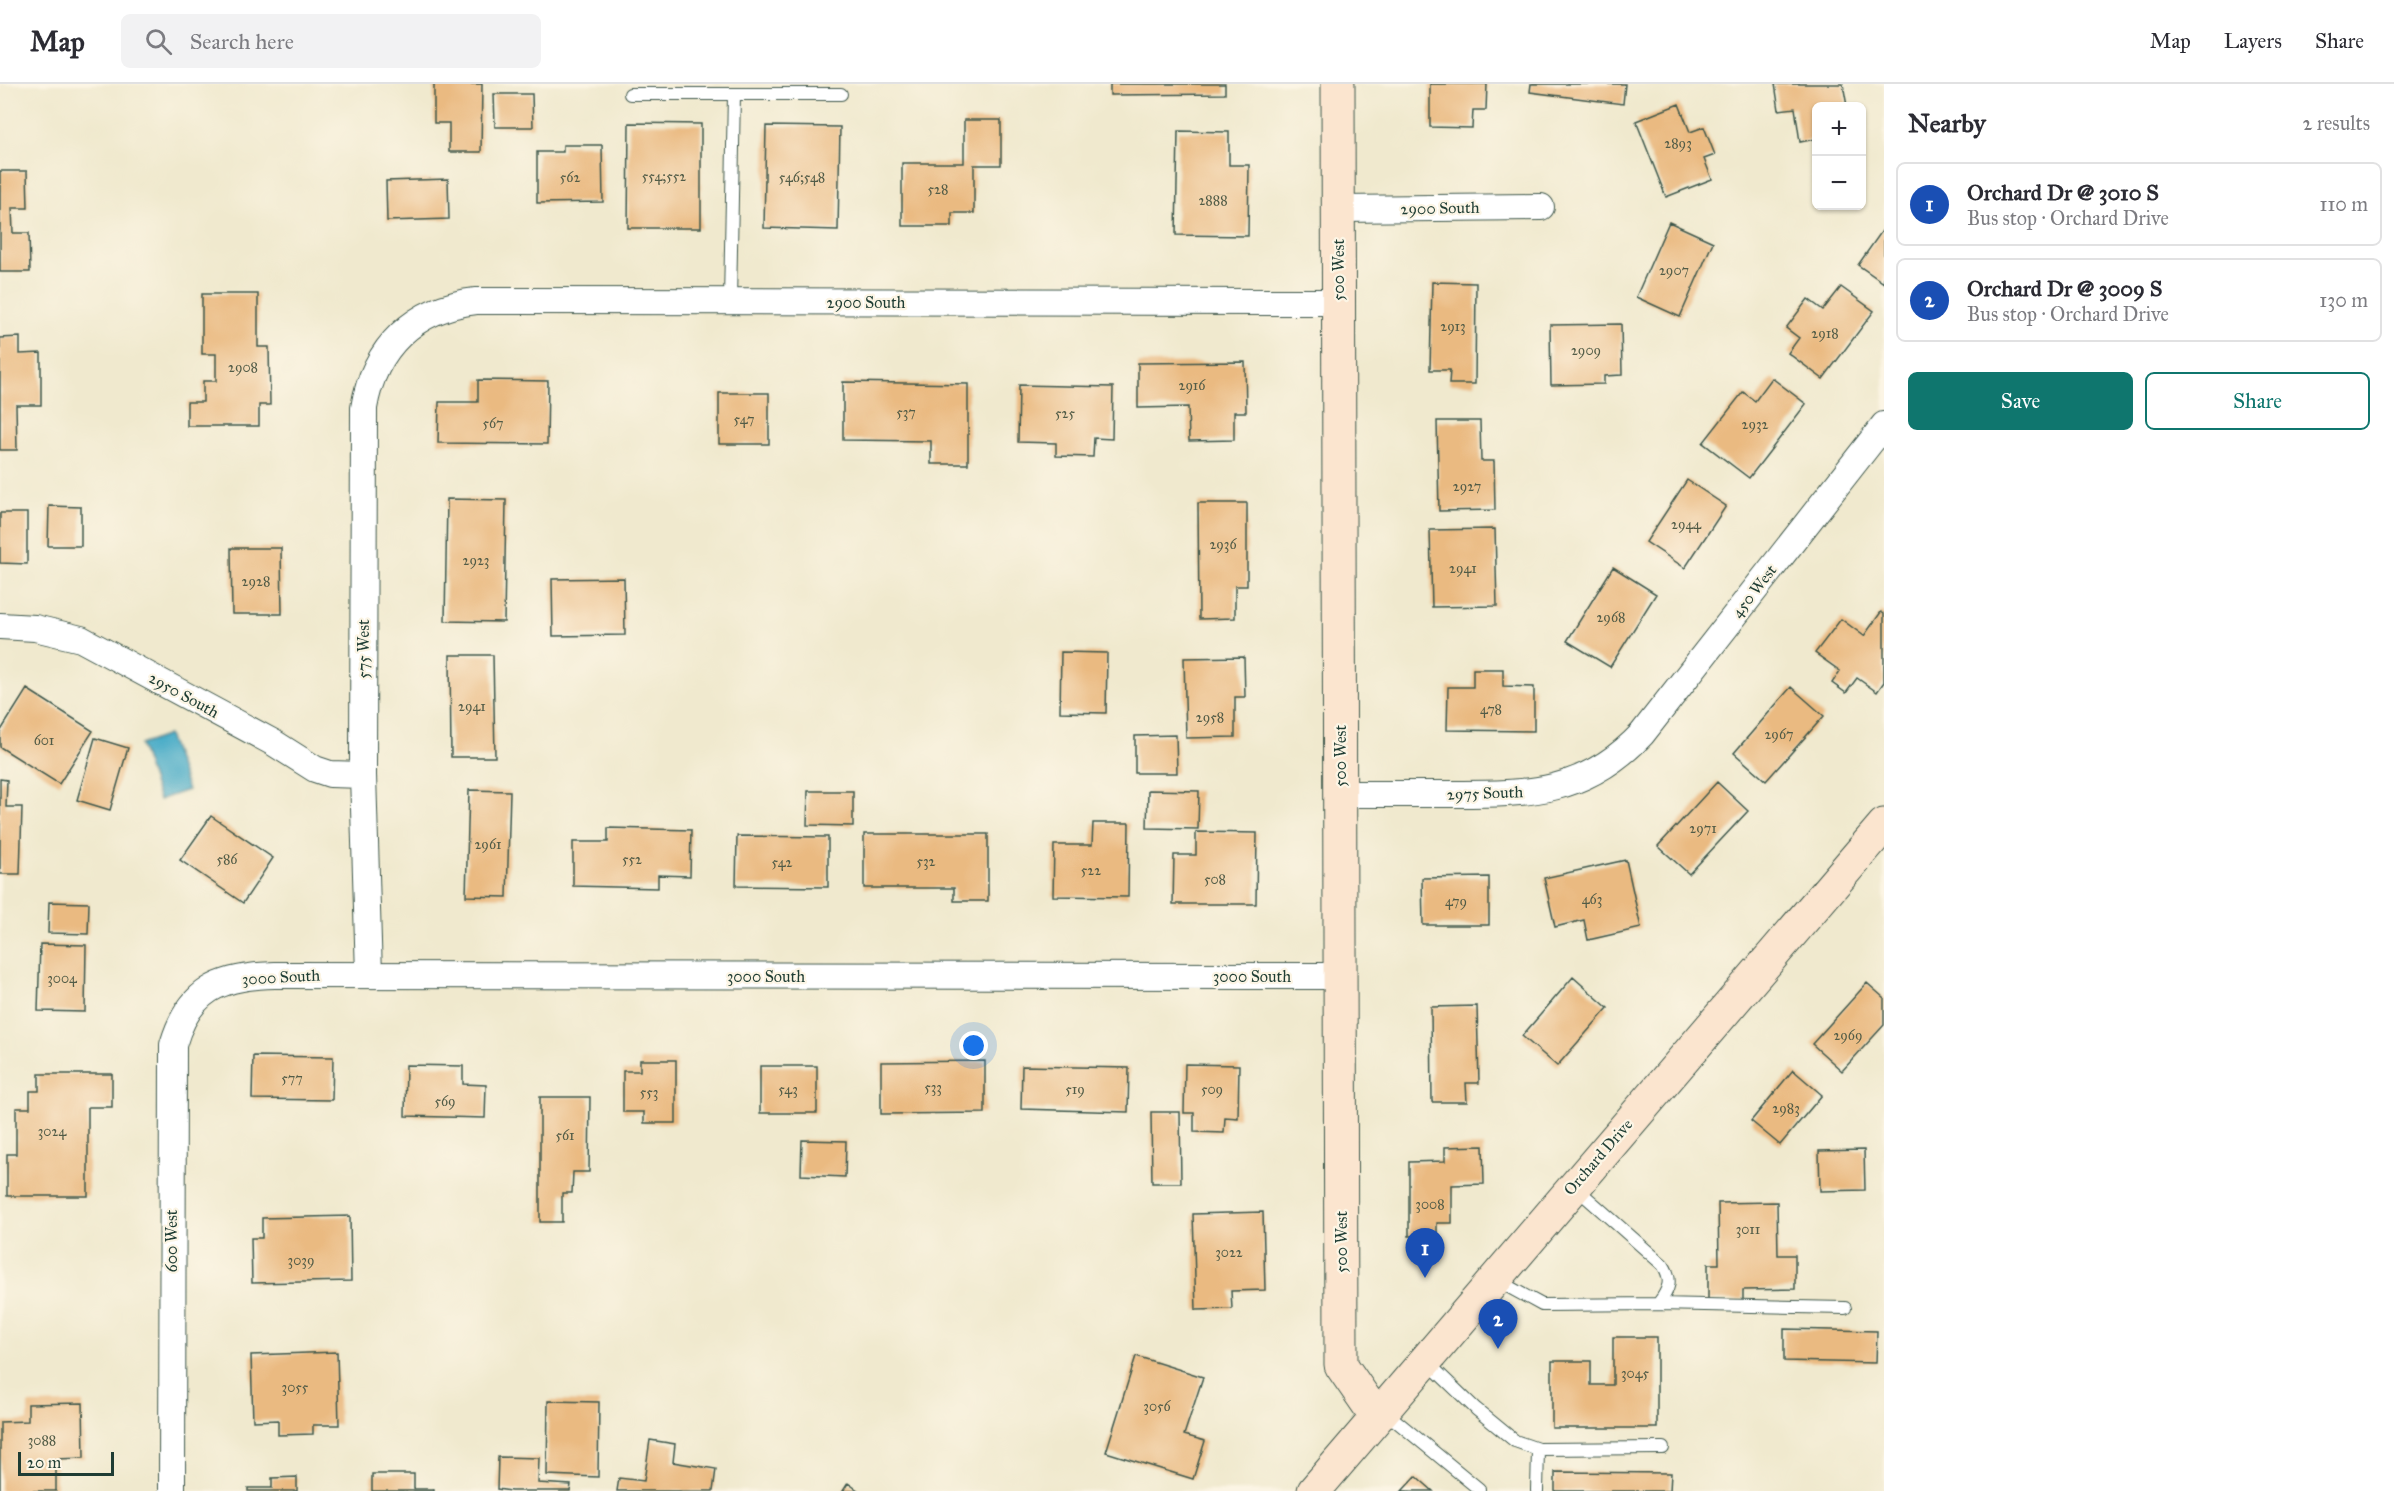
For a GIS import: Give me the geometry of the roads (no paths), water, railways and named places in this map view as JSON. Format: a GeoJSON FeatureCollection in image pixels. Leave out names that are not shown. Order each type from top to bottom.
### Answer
{"type":"FeatureCollection","features":[{"type":"Feature","properties":{"kind":"street","name":"500 West"},"geometry":{"type":"LineString","coordinates":[[1338,84],[1341,1365],[1380,1414]]}},
{"type":"Feature","properties":{"kind":"street","name":"2900 South"},"geometry":{"type":"LineString","coordinates":[[1338,209],[1541,207]]}},
{"type":"Feature","properties":{"kind":"street","name":"2900 South"},"geometry":{"type":"LineString","coordinates":[[402,333],[440,309],[476,302],[1339,302]]}},
{"type":"Feature","properties":{"kind":"street","name":"575 West"},"geometry":{"type":"LineString","coordinates":[[369,975],[363,775],[364,408],[367,390],[379,361],[402,333]]}},
{"type":"Feature","properties":{"kind":"street","name":"450 West"},"geometry":{"type":"LineString","coordinates":[[1622,755],[1642,734],[1884,425]]}},
{"type":"Feature","properties":{"kind":"street","name":"2950 South"},"geometry":{"type":"LineString","coordinates":[[0,626],[35,628],[81,639],[274,743],[315,769],[330,774],[363,775]]}},
{"type":"Feature","properties":{"kind":"street","name":"2975 South"},"geometry":{"type":"LineString","coordinates":[[1340,794],[1530,792],[1569,783],[1596,771],[1622,755]]}},
{"type":"Feature","properties":{"kind":"street","name":"Orchard Drive"},"geometry":{"type":"LineString","coordinates":[[1314,1491],[1884,825]]}},
{"type":"Feature","properties":{"kind":"street","name":"3000 South"},"geometry":{"type":"LineString","coordinates":[[198,998],[222,984],[253,975],[1340,976]]}},
{"type":"Feature","properties":{"kind":"street","name":"600 West"},"geometry":{"type":"LineString","coordinates":[[172,1491],[172,1045],[187,1009],[198,998]]}},
{"type":"Feature","properties":{"kind":"lane"},"geometry":{"type":"LineString","coordinates":[[630,94],[841,94]]}},
{"type":"Feature","properties":{"kind":"lane"},"geometry":{"type":"LineString","coordinates":[[730,302],[734,94]]}},
{"type":"Feature","properties":{"kind":"lane"},"geometry":{"type":"LineString","coordinates":[[1574,1186],[1663,1265],[1669,1275],[1670,1284],[1658,1304]]}},
{"type":"Feature","properties":{"kind":"lane"},"geometry":{"type":"LineString","coordinates":[[1494,1279],[1542,1305],[1658,1304],[1845,1308]]}},
{"type":"Feature","properties":{"kind":"lane"},"geometry":{"type":"LineString","coordinates":[[1425,1360],[1476,1409],[1515,1441],[1538,1449],[1663,1448]]}},
{"type":"Feature","properties":{"kind":"lane"},"geometry":{"type":"LineString","coordinates":[[1380,1414],[1479,1489]]}},
{"type":"Feature","properties":{"kind":"lane"},"geometry":{"type":"LineString","coordinates":[[1537,1491],[1538,1449]]}},
{"type":"Feature","properties":{"kind":"water"},"geometry":{"type":"Polygon","coordinates":[[[168,735],[188,790],[159,800],[140,745],[168,735]]]}},
{"type":"Feature","properties":{"kind":"place","name":"Orchard Dr @ 3010 S"},"geometry":{"type":"Point","coordinates":[1425,1278]}},
{"type":"Feature","properties":{"kind":"place","name":"Orchard Dr @ 3009 S"},"geometry":{"type":"Point","coordinates":[1498,1349]}}]}
